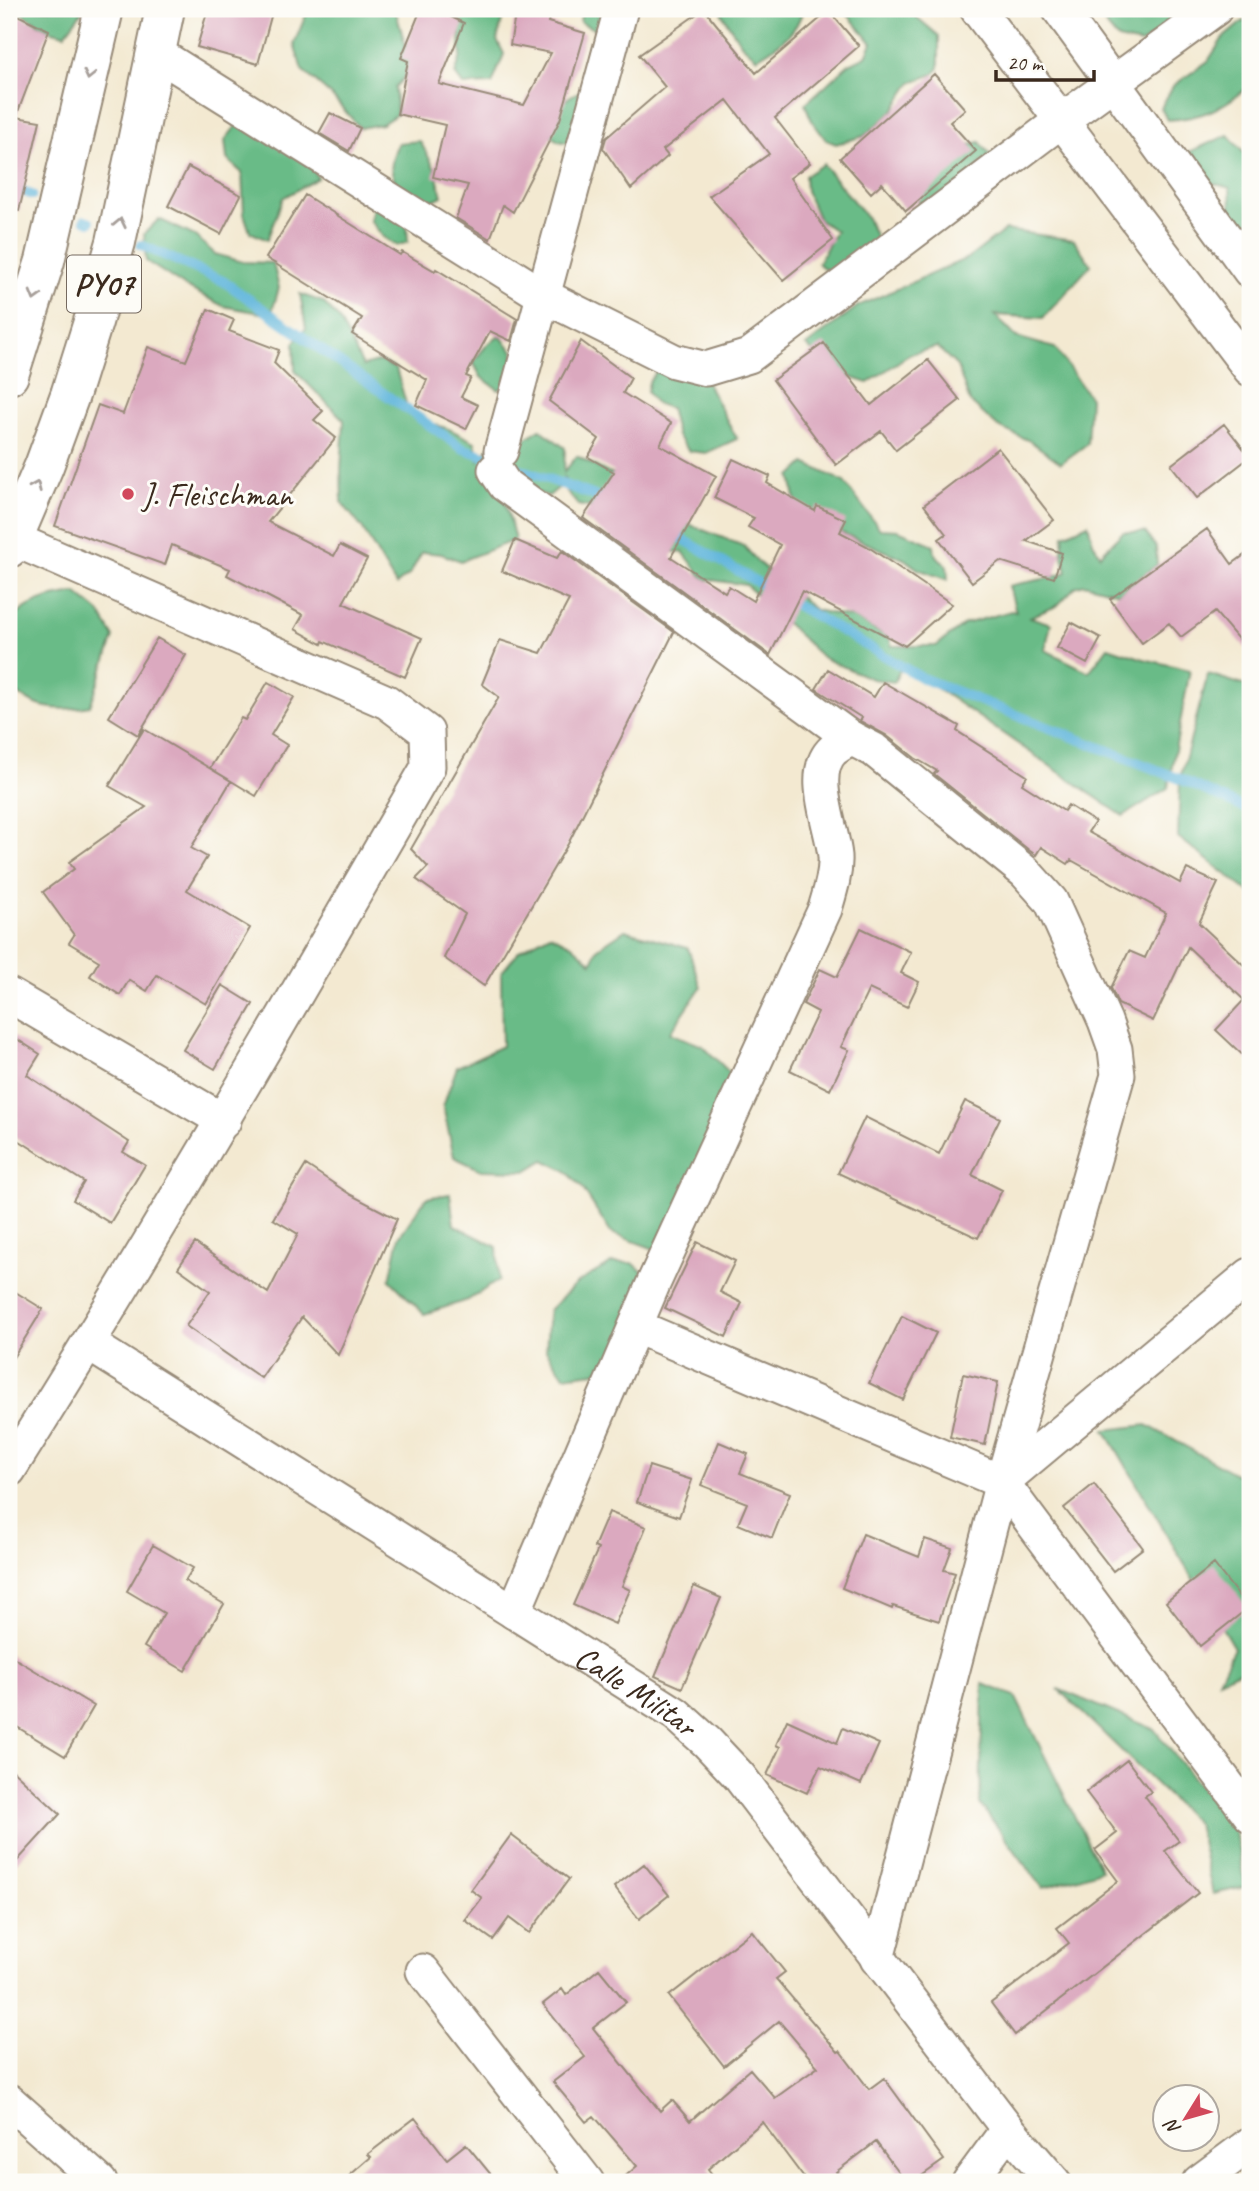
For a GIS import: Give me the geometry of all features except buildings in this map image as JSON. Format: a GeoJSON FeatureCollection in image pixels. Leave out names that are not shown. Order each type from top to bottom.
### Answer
{"type":"FeatureCollection","features":[{"type":"Feature","properties":{"kind":"main road","name":"PY07"},"geometry":{"type":"LineString","coordinates":[[9,375],[27,323],[51,236],[104,9]]}},
{"type":"Feature","properties":{"kind":"main road","name":"PY07"},"geometry":{"type":"LineString","coordinates":[[11,544],[71,395],[93,322],[116,242],[165,9]]}},
{"type":"Feature","properties":{"kind":"street"},"geometry":{"type":"LineString","coordinates":[[621,9],[498,460],[505,485],[852,738],[874,750],[1026,872],[1051,901],[1069,936],[1115,1049],[1118,1075],[1002,1482],[877,1959]]}},
{"type":"Feature","properties":{"kind":"street"},"geometry":{"type":"LineString","coordinates":[[977,9],[1250,369]]}},
{"type":"Feature","properties":{"kind":"street"},"geometry":{"type":"LineString","coordinates":[[1059,9],[1250,271]]}},
{"type":"Feature","properties":{"kind":"street"},"geometry":{"type":"LineString","coordinates":[[156,53],[544,296],[674,360],[706,369],[749,356],[1214,9]]}},
{"type":"Feature","properties":{"kind":"street"},"geometry":{"type":"LineString","coordinates":[[9,1470],[224,1121],[428,767],[427,732],[387,702],[11,544]]}},
{"type":"Feature","properties":{"kind":"street"},"geometry":{"type":"LineString","coordinates":[[514,1612],[654,1282],[825,909],[835,857],[822,788],[822,768],[832,751],[852,738]]}},
{"type":"Feature","properties":{"kind":"street"},"geometry":{"type":"LineString","coordinates":[[9,995],[224,1121]]}},
{"type":"Feature","properties":{"kind":"street"},"geometry":{"type":"LineString","coordinates":[[1002,1482],[1250,1275]]}},
{"type":"Feature","properties":{"kind":"street"},"geometry":{"type":"LineString","coordinates":[[637,1327],[1002,1482],[1250,1815]]}},
{"type":"Feature","properties":{"kind":"street","name":"Calle Militar"},"geometry":{"type":"LineString","coordinates":[[89,1344],[676,1714],[739,1776],[1008,2129],[1054,2182]]}},
{"type":"Feature","properties":{"kind":"street"},"geometry":{"type":"LineString","coordinates":[[423,1971],[587,2182]]}},
{"type":"Feature","properties":{"kind":"street"},"geometry":{"type":"LineString","coordinates":[[9,2101],[100,2182]]}},
{"type":"Feature","properties":{"kind":"street"},"geometry":{"type":"LineString","coordinates":[[969,2182],[1008,2129]]}},
{"type":"Feature","properties":{"kind":"street"},"geometry":{"type":"LineString","coordinates":[[1199,2182],[1250,2144]]}},
{"type":"Feature","properties":{"kind":"green space"},"geometry":{"type":"Polygon","coordinates":[[[22,9],[84,9],[65,34],[49,30],[21,13],[22,9]]]}},
{"type":"Feature","properties":{"kind":"green space"},"geometry":{"type":"Polygon","coordinates":[[[395,9],[406,47],[417,64],[395,87],[397,114],[382,124],[360,128],[331,95],[302,70],[294,44],[308,10],[395,9]]]}},
{"type":"Feature","properties":{"kind":"green space"},"geometry":{"type":"Polygon","coordinates":[[[445,9],[498,9],[504,13],[497,40],[504,54],[492,84],[463,85],[455,74],[461,56],[458,11],[445,9]]]}},
{"type":"Feature","properties":{"kind":"green space"},"geometry":{"type":"Polygon","coordinates":[[[582,9],[618,9],[598,31],[580,22],[582,9]]]}},
{"type":"Feature","properties":{"kind":"green space"},"geometry":{"type":"Polygon","coordinates":[[[723,9],[803,9],[791,32],[757,58],[741,44],[722,14],[723,9]]]}},
{"type":"Feature","properties":{"kind":"green space"},"geometry":{"type":"Polygon","coordinates":[[[843,9],[907,9],[939,36],[939,68],[934,74],[912,82],[891,113],[864,136],[836,144],[826,140],[812,121],[805,104],[849,64],[866,56],[872,43],[843,9]]]}},
{"type":"Feature","properties":{"kind":"green space"},"geometry":{"type":"Polygon","coordinates":[[[1092,9],[1193,9],[1141,44],[1118,39],[1092,9]]]}},
{"type":"Feature","properties":{"kind":"green space"},"geometry":{"type":"Polygon","coordinates":[[[1250,19],[1250,86],[1212,110],[1192,117],[1167,120],[1161,108],[1173,86],[1208,61],[1223,38],[1242,22],[1250,19]]]}},
{"type":"Feature","properties":{"kind":"green space"},"geometry":{"type":"Polygon","coordinates":[[[588,88],[580,145],[558,141],[549,134],[549,113],[572,95],[588,88]]]}},
{"type":"Feature","properties":{"kind":"green space"},"geometry":{"type":"Polygon","coordinates":[[[246,121],[305,157],[318,178],[283,198],[267,240],[250,232],[244,214],[242,173],[227,159],[225,140],[237,125],[246,121]]]}},
{"type":"Feature","properties":{"kind":"green space"},"geometry":{"type":"Polygon","coordinates":[[[1228,135],[1250,160],[1250,239],[1231,210],[1230,188],[1204,181],[1187,153],[1228,135]]]}},
{"type":"Feature","properties":{"kind":"green space"},"geometry":{"type":"Polygon","coordinates":[[[420,141],[435,169],[442,196],[420,207],[405,201],[408,242],[397,246],[383,237],[370,220],[374,204],[404,200],[392,173],[392,160],[398,143],[420,141]]]}},
{"type":"Feature","properties":{"kind":"green space"},"geometry":{"type":"Polygon","coordinates":[[[980,142],[990,155],[928,213],[918,200],[954,149],[980,142]]]}},
{"type":"Feature","properties":{"kind":"green space"},"geometry":{"type":"Polygon","coordinates":[[[823,164],[867,218],[880,245],[831,275],[818,263],[836,231],[819,220],[806,191],[805,176],[823,164]]]}},
{"type":"Feature","properties":{"kind":"green space"},"geometry":{"type":"Polygon","coordinates":[[[159,219],[195,236],[215,254],[243,262],[273,263],[279,288],[271,315],[223,306],[184,286],[146,261],[144,234],[159,219]]]}},
{"type":"Feature","properties":{"kind":"green space"},"geometry":{"type":"Polygon","coordinates":[[[1005,230],[1074,240],[1091,265],[1043,318],[995,315],[1016,337],[1055,348],[1090,398],[1087,444],[1061,463],[1030,441],[998,427],[970,402],[957,366],[937,347],[910,354],[868,383],[847,376],[806,346],[858,306],[970,257],[1005,230]]]}},
{"type":"Feature","properties":{"kind":"green space"},"geometry":{"type":"Polygon","coordinates":[[[300,294],[323,302],[339,319],[363,366],[380,361],[396,369],[408,410],[424,421],[449,429],[475,442],[479,460],[492,444],[513,447],[540,429],[565,448],[564,472],[577,456],[608,473],[629,479],[693,526],[744,546],[759,563],[815,610],[853,618],[889,638],[892,646],[936,646],[965,624],[1011,611],[1016,612],[1009,586],[1067,572],[1062,553],[1064,535],[1088,524],[1100,555],[1123,532],[1145,532],[1156,547],[1157,565],[1119,593],[1084,584],[1075,587],[1057,606],[1030,617],[1051,624],[1045,650],[1089,672],[1108,647],[1190,670],[1168,788],[1123,816],[922,678],[900,670],[894,682],[872,679],[823,658],[746,585],[704,579],[683,552],[659,552],[594,508],[578,505],[567,492],[564,476],[563,484],[549,496],[500,480],[515,540],[461,561],[441,554],[422,552],[410,574],[396,585],[362,528],[342,503],[344,420],[295,371],[294,343],[306,328],[300,294]]]}},
{"type":"Feature","properties":{"kind":"green space"},"geometry":{"type":"Polygon","coordinates":[[[499,335],[514,352],[511,379],[499,390],[481,377],[473,362],[499,335]]]}},
{"type":"Feature","properties":{"kind":"green space"},"geometry":{"type":"Polygon","coordinates":[[[662,363],[706,381],[737,439],[706,453],[689,451],[677,436],[670,408],[656,404],[647,392],[649,382],[662,363]]]}},
{"type":"Feature","properties":{"kind":"green space"},"geometry":{"type":"Polygon","coordinates":[[[805,463],[844,482],[880,529],[898,530],[934,545],[935,554],[947,566],[948,580],[806,518],[795,499],[791,476],[805,463]]]}},
{"type":"Feature","properties":{"kind":"green space"},"geometry":{"type":"Polygon","coordinates":[[[76,593],[99,612],[114,637],[90,706],[56,709],[36,704],[17,693],[9,684],[9,628],[20,612],[29,606],[57,596],[76,593]]]}},
{"type":"Feature","properties":{"kind":"green space"},"geometry":{"type":"Polygon","coordinates":[[[1208,674],[1250,687],[1250,893],[1178,837],[1180,779],[1208,674]]]}},
{"type":"Feature","properties":{"kind":"green space"},"geometry":{"type":"Polygon","coordinates":[[[625,930],[688,948],[701,987],[670,1033],[703,1046],[731,1074],[696,1168],[657,1250],[611,1233],[581,1186],[565,1170],[544,1160],[526,1171],[481,1170],[454,1157],[443,1106],[457,1067],[502,1046],[501,973],[519,951],[550,934],[572,945],[592,963],[597,949],[625,930]]]}},
{"type":"Feature","properties":{"kind":"green space"},"geometry":{"type":"Polygon","coordinates":[[[450,1194],[454,1225],[497,1247],[499,1280],[468,1300],[424,1314],[390,1280],[399,1237],[426,1198],[450,1194]]]}},
{"type":"Feature","properties":{"kind":"green space"},"geometry":{"type":"Polygon","coordinates":[[[612,1263],[633,1263],[654,1282],[619,1362],[595,1372],[564,1376],[546,1350],[549,1310],[577,1283],[612,1263]]]}},
{"type":"Feature","properties":{"kind":"green space"},"geometry":{"type":"Polygon","coordinates":[[[1147,1425],[1250,1482],[1250,1666],[1219,1680],[1234,1648],[1105,1430],[1147,1425]]]}},
{"type":"Feature","properties":{"kind":"green space"},"geometry":{"type":"Polygon","coordinates":[[[983,1684],[1015,1696],[1101,1870],[1043,1888],[980,1804],[983,1684]]]}},
{"type":"Feature","properties":{"kind":"green space"},"geometry":{"type":"Polygon","coordinates":[[[1058,1689],[1154,1729],[1235,1832],[1245,1887],[1213,1894],[1197,1824],[1058,1689]]]}},
{"type":"Feature","properties":{"kind":"waterway"},"geometry":{"type":"LineString","coordinates":[[9,185],[32,195]]}},
{"type":"Feature","properties":{"kind":"waterway"},"geometry":{"type":"LineString","coordinates":[[85,220],[90,222]]}},
{"type":"Feature","properties":{"kind":"waterway"},"geometry":{"type":"LineString","coordinates":[[141,245],[223,281],[462,448],[609,501]]}},
{"type":"Feature","properties":{"kind":"waterway"},"geometry":{"type":"LineString","coordinates":[[672,533],[771,590]]}},
{"type":"Feature","properties":{"kind":"waterway"},"geometry":{"type":"LineString","coordinates":[[784,598],[922,678],[1180,779],[1250,811]]}},
{"type":"Feature","properties":{"kind":"place","name":"J. Fleischman"},"geometry":{"type":"Point","coordinates":[128,494]}}]}
